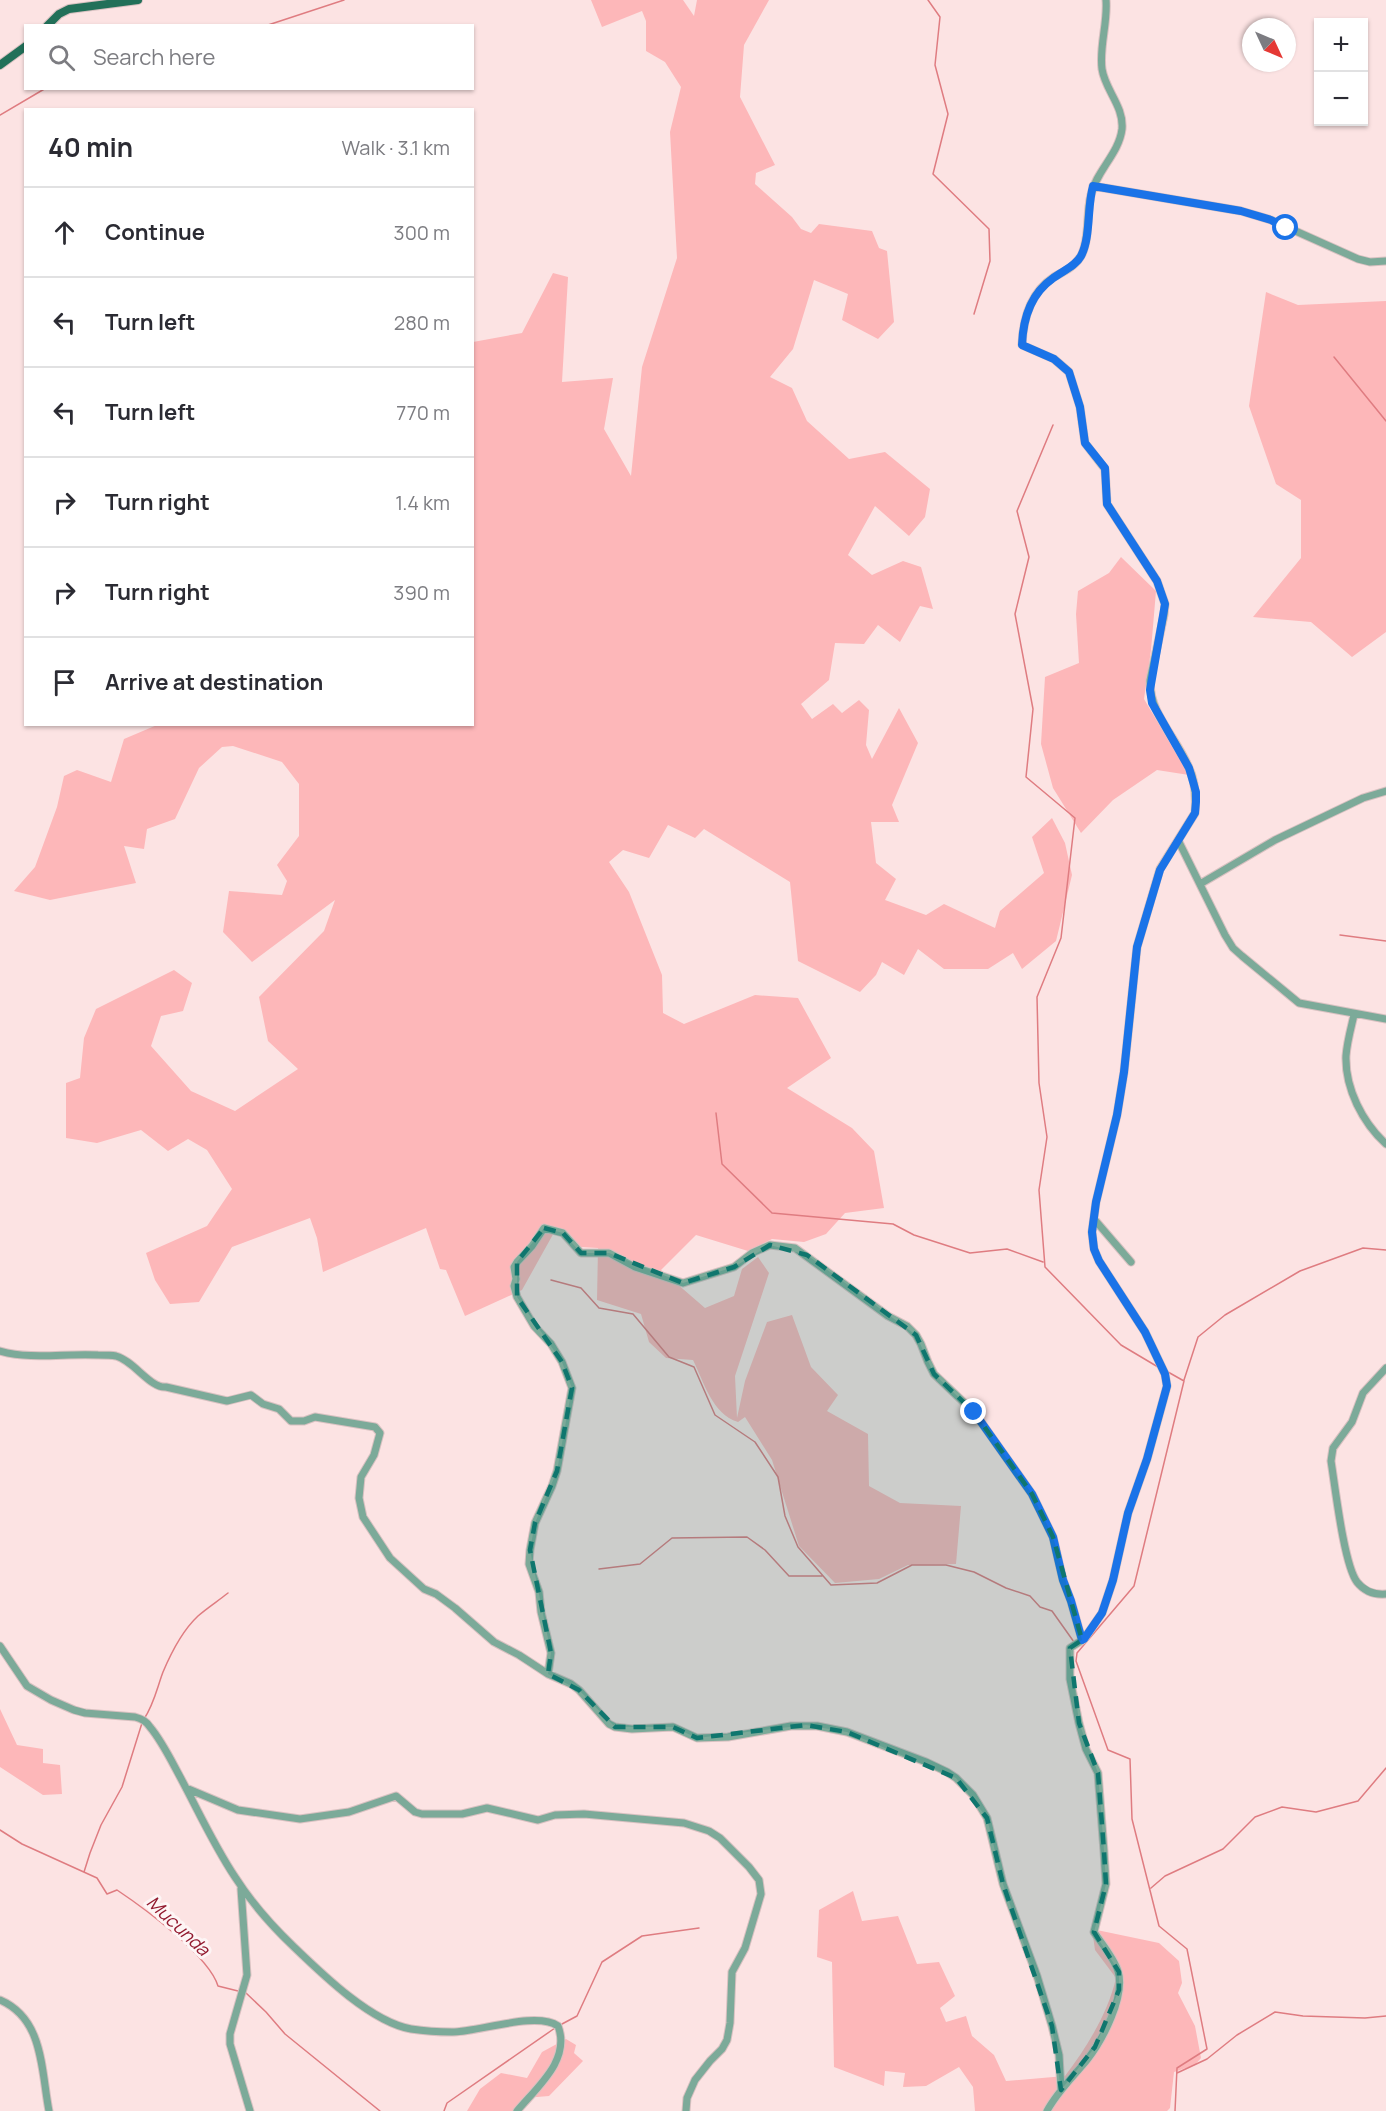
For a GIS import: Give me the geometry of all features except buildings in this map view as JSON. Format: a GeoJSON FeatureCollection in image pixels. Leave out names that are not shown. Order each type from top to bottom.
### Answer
{"type":"FeatureCollection","features":[{"type":"Feature","properties":{"kind":"main road"},"geometry":{"type":"LineString","coordinates":[[49,24],[59,14],[69,9],[138,0]]}},
{"type":"Feature","properties":{"kind":"main road"},"geometry":{"type":"LineString","coordinates":[[0,65],[24,47]]}},
{"type":"Feature","properties":{"kind":"street"},"geometry":{"type":"LineString","coordinates":[[1047,2111],[1061,2090],[1092,2053],[1114,2010],[1119,1990],[1119,1972],[1094,1932],[1106,1884],[1098,1773],[1086,1749],[1079,1723],[1070,1679],[1070,1648],[1081,1640],[1102,1613],[1113,1580],[1128,1513],[1147,1459],[1167,1386],[1165,1374],[1145,1332],[1099,1261],[1093,1240],[1094,1219],[1124,1072],[1137,947],[1156,877],[1195,813],[1196,792],[1189,768],[1152,703],[1150,690],[1165,604],[1157,581],[1107,504],[1105,468],[1085,443],[1080,407],[1069,372],[1054,359],[1022,345],[1024,326],[1032,301],[1051,279],[1076,264],[1081,256],[1093,186],[1114,150],[1122,130],[1122,118],[1102,68],[1106,0]]}},
{"type":"Feature","properties":{"kind":"street"},"geometry":{"type":"LineString","coordinates":[[1093,186],[1241,211],[1271,220],[1358,259],[1370,262],[1386,261]]}},
{"type":"Feature","properties":{"kind":"street"},"geometry":{"type":"LineString","coordinates":[[1200,884],[1275,840],[1363,798],[1386,791]]}},
{"type":"Feature","properties":{"kind":"street"},"geometry":{"type":"LineString","coordinates":[[1179,842],[1233,948],[1289,996],[1310,1007],[1386,1019]]}},
{"type":"Feature","properties":{"kind":"street"},"geometry":{"type":"LineString","coordinates":[[1354,1015],[1346,1058],[1352,1092],[1359,1110],[1378,1137],[1386,1144]]}},
{"type":"Feature","properties":{"kind":"street"},"geometry":{"type":"LineString","coordinates":[[1094,1219],[1131,1262]]}},
{"type":"Feature","properties":{"kind":"street"},"geometry":{"type":"LineString","coordinates":[[548,1674],[551,1653],[541,1612],[539,1592],[530,1564],[530,1550],[535,1523],[552,1486],[556,1471],[572,1388],[562,1362],[551,1344],[534,1326],[517,1298],[514,1286],[516,1279],[514,1267],[544,1228],[563,1233],[580,1253],[609,1253],[635,1267],[683,1283],[735,1267],[759,1249],[770,1245],[795,1248],[888,1316],[907,1326],[916,1335],[934,1374],[974,1412],[1032,1494],[1053,1537],[1081,1640]]}},
{"type":"Feature","properties":{"kind":"street"},"geometry":{"type":"LineString","coordinates":[[0,1351],[16,1355],[77,1353],[117,1357],[143,1373],[161,1388],[166,1387],[227,1401],[251,1395],[263,1404],[279,1409],[291,1421],[304,1421],[315,1417],[379,1429],[379,1440],[374,1455],[361,1477],[359,1498],[363,1517],[378,1543],[390,1558],[424,1589],[436,1594],[455,1608],[494,1642],[519,1654],[548,1674],[579,1690],[603,1718],[615,1727],[632,1729],[673,1727],[697,1738],[728,1737],[806,1725],[847,1732],[930,1763],[956,1778],[973,1795],[987,1818],[1003,1884],[1037,1976],[1052,2026],[1059,2055],[1061,2090]]}},
{"type":"Feature","properties":{"kind":"street"},"geometry":{"type":"LineString","coordinates":[[1386,1368],[1363,1393],[1352,1422],[1333,1448],[1331,1461],[1347,1554],[1356,1581],[1366,1591],[1376,1595],[1386,1594]]}},
{"type":"Feature","properties":{"kind":"street"},"geometry":{"type":"LineString","coordinates":[[0,1646],[27,1686],[51,1700],[74,1710],[143,1719],[156,1736],[241,1886],[272,1925],[294,1947],[360,2004],[394,2024],[410,2029],[452,2032],[532,2021],[552,2021],[558,2026],[562,2042],[553,2068],[517,2111]]}},
{"type":"Feature","properties":{"kind":"street"},"geometry":{"type":"LineString","coordinates":[[186,1788],[238,1810],[300,1819],[349,1812],[396,1796],[415,1812],[422,1814],[462,1814],[487,1808],[538,1820],[555,1815],[584,1814],[684,1823],[708,1831],[720,1838],[749,1867],[759,1881],[761,1894],[746,1948],[732,1972],[727,2040],[695,2080],[687,2098],[686,2111]]}},
{"type":"Feature","properties":{"kind":"street"},"geometry":{"type":"LineString","coordinates":[[241,1886],[247,1976],[230,2034],[230,2044],[250,2111]]}},
{"type":"Feature","properties":{"kind":"street"},"geometry":{"type":"LineString","coordinates":[[0,2000],[15,2008],[29,2023],[36,2040],[49,2111]]}},
{"type":"Feature","properties":{"kind":"highlighted area"},"geometry":{"type":"Polygon","coordinates":[[[544,1228],[563,1233],[581,1253],[609,1253],[683,1283],[734,1267],[770,1245],[807,1255],[916,1335],[934,1374],[974,1412],[1032,1494],[1053,1537],[1082,1640],[1070,1648],[1079,1723],[1098,1773],[1106,1884],[1094,1932],[1119,1972],[1119,1990],[1095,2047],[1061,2090],[1052,2026],[1003,1884],[987,1818],[956,1778],[847,1732],[806,1725],[697,1738],[673,1727],[615,1727],[579,1690],[548,1674],[551,1653],[530,1550],[535,1523],[557,1471],[572,1388],[562,1362],[517,1297],[517,1262],[544,1228]]]}},
{"type":"Feature","properties":{"kind":"shaded area"},"geometry":{"type":"Polygon","coordinates":[[[591,0],[683,0],[694,16],[697,0],[769,0],[744,45],[740,97],[775,165],[756,173],[755,184],[792,217],[801,229],[811,233],[819,224],[872,231],[879,248],[887,251],[894,322],[878,339],[842,320],[848,294],[814,280],[793,349],[770,377],[792,388],[807,421],[849,459],[885,452],[930,489],[925,517],[909,536],[875,506],[848,555],[872,575],[903,561],[921,567],[933,609],[920,606],[900,642],[878,625],[864,644],[835,643],[829,680],[801,704],[812,719],[833,704],[842,713],[859,700],[869,710],[866,745],[872,759],[899,708],[918,743],[892,805],[899,822],[871,822],[876,863],[896,879],[885,900],[926,915],[944,904],[995,928],[1000,911],[1044,873],[1032,837],[1052,818],[1065,843],[1072,875],[1056,941],[1022,969],[1013,953],[988,969],[944,969],[918,949],[904,975],[882,962],[876,975],[860,992],[798,961],[790,882],[704,829],[695,838],[668,825],[649,858],[623,850],[609,862],[629,892],[662,975],[663,1013],[684,1024],[755,995],[798,998],[831,1058],[787,1088],[852,1128],[874,1151],[884,1208],[845,1213],[826,1234],[804,1242],[772,1239],[748,1251],[696,1235],[661,1270],[705,1308],[734,1296],[742,1269],[758,1257],[769,1273],[735,1376],[737,1418],[745,1381],[767,1322],[792,1315],[811,1367],[838,1395],[827,1411],[868,1434],[869,1486],[900,1503],[961,1506],[956,1564],[908,1565],[879,1579],[835,1583],[799,1546],[772,1460],[745,1417],[738,1422],[729,1418],[715,1405],[693,1360],[666,1358],[649,1342],[641,1314],[597,1300],[598,1248],[580,1247],[556,1229],[522,1290],[465,1316],[446,1270],[440,1269],[426,1228],[323,1272],[317,1238],[310,1218],[232,1247],[199,1302],[170,1304],[155,1280],[146,1253],[207,1226],[232,1189],[207,1150],[188,1139],[168,1151],[141,1130],[97,1143],[66,1138],[66,1083],[80,1078],[84,1038],[96,1009],[174,970],[192,983],[183,1011],[161,1016],[151,1046],[191,1091],[235,1111],[298,1069],[268,1041],[259,997],[324,931],[335,900],[252,962],[223,932],[229,891],[282,895],[287,881],[277,865],[299,836],[299,784],[282,762],[233,746],[222,747],[199,768],[175,819],[147,829],[144,849],[124,846],[136,883],[50,900],[14,891],[35,867],[57,807],[64,776],[77,770],[111,782],[124,739],[155,726],[474,726],[474,342],[522,333],[553,273],[568,277],[562,382],[613,378],[604,429],[631,476],[642,367],[677,258],[670,132],[681,87],[665,62],[646,51],[646,21],[642,11],[602,27],[591,0]]]}},
{"type":"Feature","properties":{"kind":"shaded area"},"geometry":{"type":"Polygon","coordinates":[[[1266,292],[1298,305],[1386,301],[1386,632],[1352,657],[1311,622],[1253,617],[1301,558],[1301,500],[1276,484],[1249,406],[1266,292]]]}},
{"type":"Feature","properties":{"kind":"shaded area"},"geometry":{"type":"Polygon","coordinates":[[[1121,557],[1156,591],[1144,699],[1189,775],[1157,770],[1113,800],[1081,833],[1053,788],[1041,744],[1045,677],[1079,663],[1076,614],[1078,591],[1109,573],[1121,557]]]}},
{"type":"Feature","properties":{"kind":"shaded area"},"geometry":{"type":"Polygon","coordinates":[[[0,1709],[17,1745],[43,1749],[43,1763],[60,1765],[62,1794],[43,1795],[0,1767],[0,1709]]]}},
{"type":"Feature","properties":{"kind":"shaded area"},"geometry":{"type":"Polygon","coordinates":[[[853,1891],[862,1921],[898,1916],[917,1964],[939,1962],[955,1996],[940,2008],[946,2022],[966,2016],[972,2036],[994,2055],[1006,2081],[1065,2076],[1096,2029],[1108,2004],[1116,1978],[1095,1950],[1092,1929],[1159,1943],[1179,1961],[1182,1983],[1178,1993],[1195,2026],[1201,2058],[1195,2065],[1174,2072],[1170,2108],[1167,2111],[975,2111],[973,2087],[959,2067],[926,2086],[903,2087],[905,2073],[885,2071],[884,2086],[834,2067],[832,1962],[817,1957],[819,1910],[853,1891]]]}},
{"type":"Feature","properties":{"kind":"shaded area"},"geometry":{"type":"Polygon","coordinates":[[[566,2039],[576,2045],[574,2053],[583,2061],[549,2096],[525,2098],[516,2111],[467,2111],[480,2089],[501,2073],[527,2078],[542,2052],[566,2039]]]}},
{"type":"Feature","properties":{"kind":"waterway"},"geometry":{"type":"LineString","coordinates":[[271,24],[344,0]]}},
{"type":"Feature","properties":{"kind":"waterway"},"geometry":{"type":"LineString","coordinates":[[928,0],[940,17],[935,65],[948,114],[933,174],[989,229],[990,261],[974,314]]}},
{"type":"Feature","properties":{"kind":"waterway"},"geometry":{"type":"LineString","coordinates":[[0,115],[43,90]]}},
{"type":"Feature","properties":{"kind":"waterway"},"geometry":{"type":"LineString","coordinates":[[1334,357],[1386,421]]}},
{"type":"Feature","properties":{"kind":"waterway"},"geometry":{"type":"LineString","coordinates":[[1053,425],[1017,511],[1029,557],[1015,614],[1033,709],[1026,777],[1075,818],[1061,938],[1037,997],[1039,1083],[1047,1137],[1039,1190],[1045,1267],[1121,1345],[1158,1367]]}},
{"type":"Feature","properties":{"kind":"waterway"},"geometry":{"type":"LineString","coordinates":[[1340,935],[1386,941]]}},
{"type":"Feature","properties":{"kind":"waterway"},"geometry":{"type":"LineString","coordinates":[[716,1113],[722,1164],[772,1213],[893,1224],[914,1235],[970,1253],[1007,1249],[1043,1262]]}},
{"type":"Feature","properties":{"kind":"waterway"},"geometry":{"type":"LineString","coordinates":[[1184,1380],[1198,1337],[1225,1315],[1300,1271],[1363,1248],[1386,1250]]}},
{"type":"Feature","properties":{"kind":"waterway"},"geometry":{"type":"LineString","coordinates":[[551,1280],[581,1288],[599,1308],[633,1314],[669,1357],[694,1367],[715,1415],[755,1442],[778,1477],[785,1516],[798,1547],[831,1585],[877,1583],[912,1565],[946,1565],[974,1572],[1006,1588],[1030,1596],[1040,1607],[1052,1611],[1074,1642]]}},
{"type":"Feature","properties":{"kind":"waterway"},"geometry":{"type":"LineString","coordinates":[[1168,1372],[1184,1381],[1134,1586],[1077,1653],[1076,1661],[1108,1750],[1130,1759],[1132,1819],[1159,1926],[1187,1949],[1207,2049],[1177,2068],[1175,2111]]}},
{"type":"Feature","properties":{"kind":"waterway"},"geometry":{"type":"LineString","coordinates":[[599,1569],[640,1564],[672,1538],[747,1537],[765,1550],[789,1576],[822,1576]]}},
{"type":"Feature","properties":{"kind":"waterway"},"geometry":{"type":"LineString","coordinates":[[144,1719],[153,1702],[166,1665],[182,1635],[198,1616],[228,1593]]}},
{"type":"Feature","properties":{"kind":"waterway"},"geometry":{"type":"LineString","coordinates":[[84,1872],[101,1825],[122,1787],[142,1723]]}},
{"type":"Feature","properties":{"kind":"waterway"},"geometry":{"type":"LineString","coordinates":[[1151,1888],[1165,1876],[1223,1849],[1255,1817],[1282,1807],[1316,1812],[1358,1801],[1386,1768]]}},
{"type":"Feature","properties":{"kind":"waterway","name":"Mucunda"},"geometry":{"type":"LineString","coordinates":[[0,1830],[22,1844],[97,1878],[107,1894],[117,1890],[143,1908],[189,1947],[212,1974],[218,1986],[238,1991]]}},
{"type":"Feature","properties":{"kind":"waterway"},"geometry":{"type":"LineString","coordinates":[[562,2024],[577,2016],[602,1962],[642,1936],[699,1928]]}},
{"type":"Feature","properties":{"kind":"waterway","name":"Mucunda"},"geometry":{"type":"LineString","coordinates":[[246,1993],[285,2034],[380,2111]]}},
{"type":"Feature","properties":{"kind":"waterway"},"geometry":{"type":"LineString","coordinates":[[1177,2073],[1207,2059],[1237,2035],[1275,2012],[1303,2016],[1365,2018],[1386,2016]]}},
{"type":"Feature","properties":{"kind":"waterway"},"geometry":{"type":"LineString","coordinates":[[444,2111],[447,2103],[555,2028]]}},
{"type":"Feature","properties":{"kind":"route"},"geometry":{"type":"LineString","coordinates":[[974,1412],[1032,1494],[1053,1537],[1063,1580],[1082,1640],[1102,1613],[1121,1550],[1128,1513],[1147,1459],[1167,1386],[1165,1374],[1145,1332],[1099,1261],[1094,1249],[1092,1232],[1096,1202],[1117,1115],[1124,1072],[1137,947],[1156,877],[1195,813],[1196,792],[1189,768],[1152,703],[1150,680],[1165,604],[1157,581],[1113,517],[1107,504],[1105,468],[1085,443],[1080,407],[1069,372],[1054,359],[1022,345],[1024,326],[1032,301],[1041,288],[1076,264],[1081,256],[1093,186],[1241,211],[1271,220],[1286,228]]}}]}
